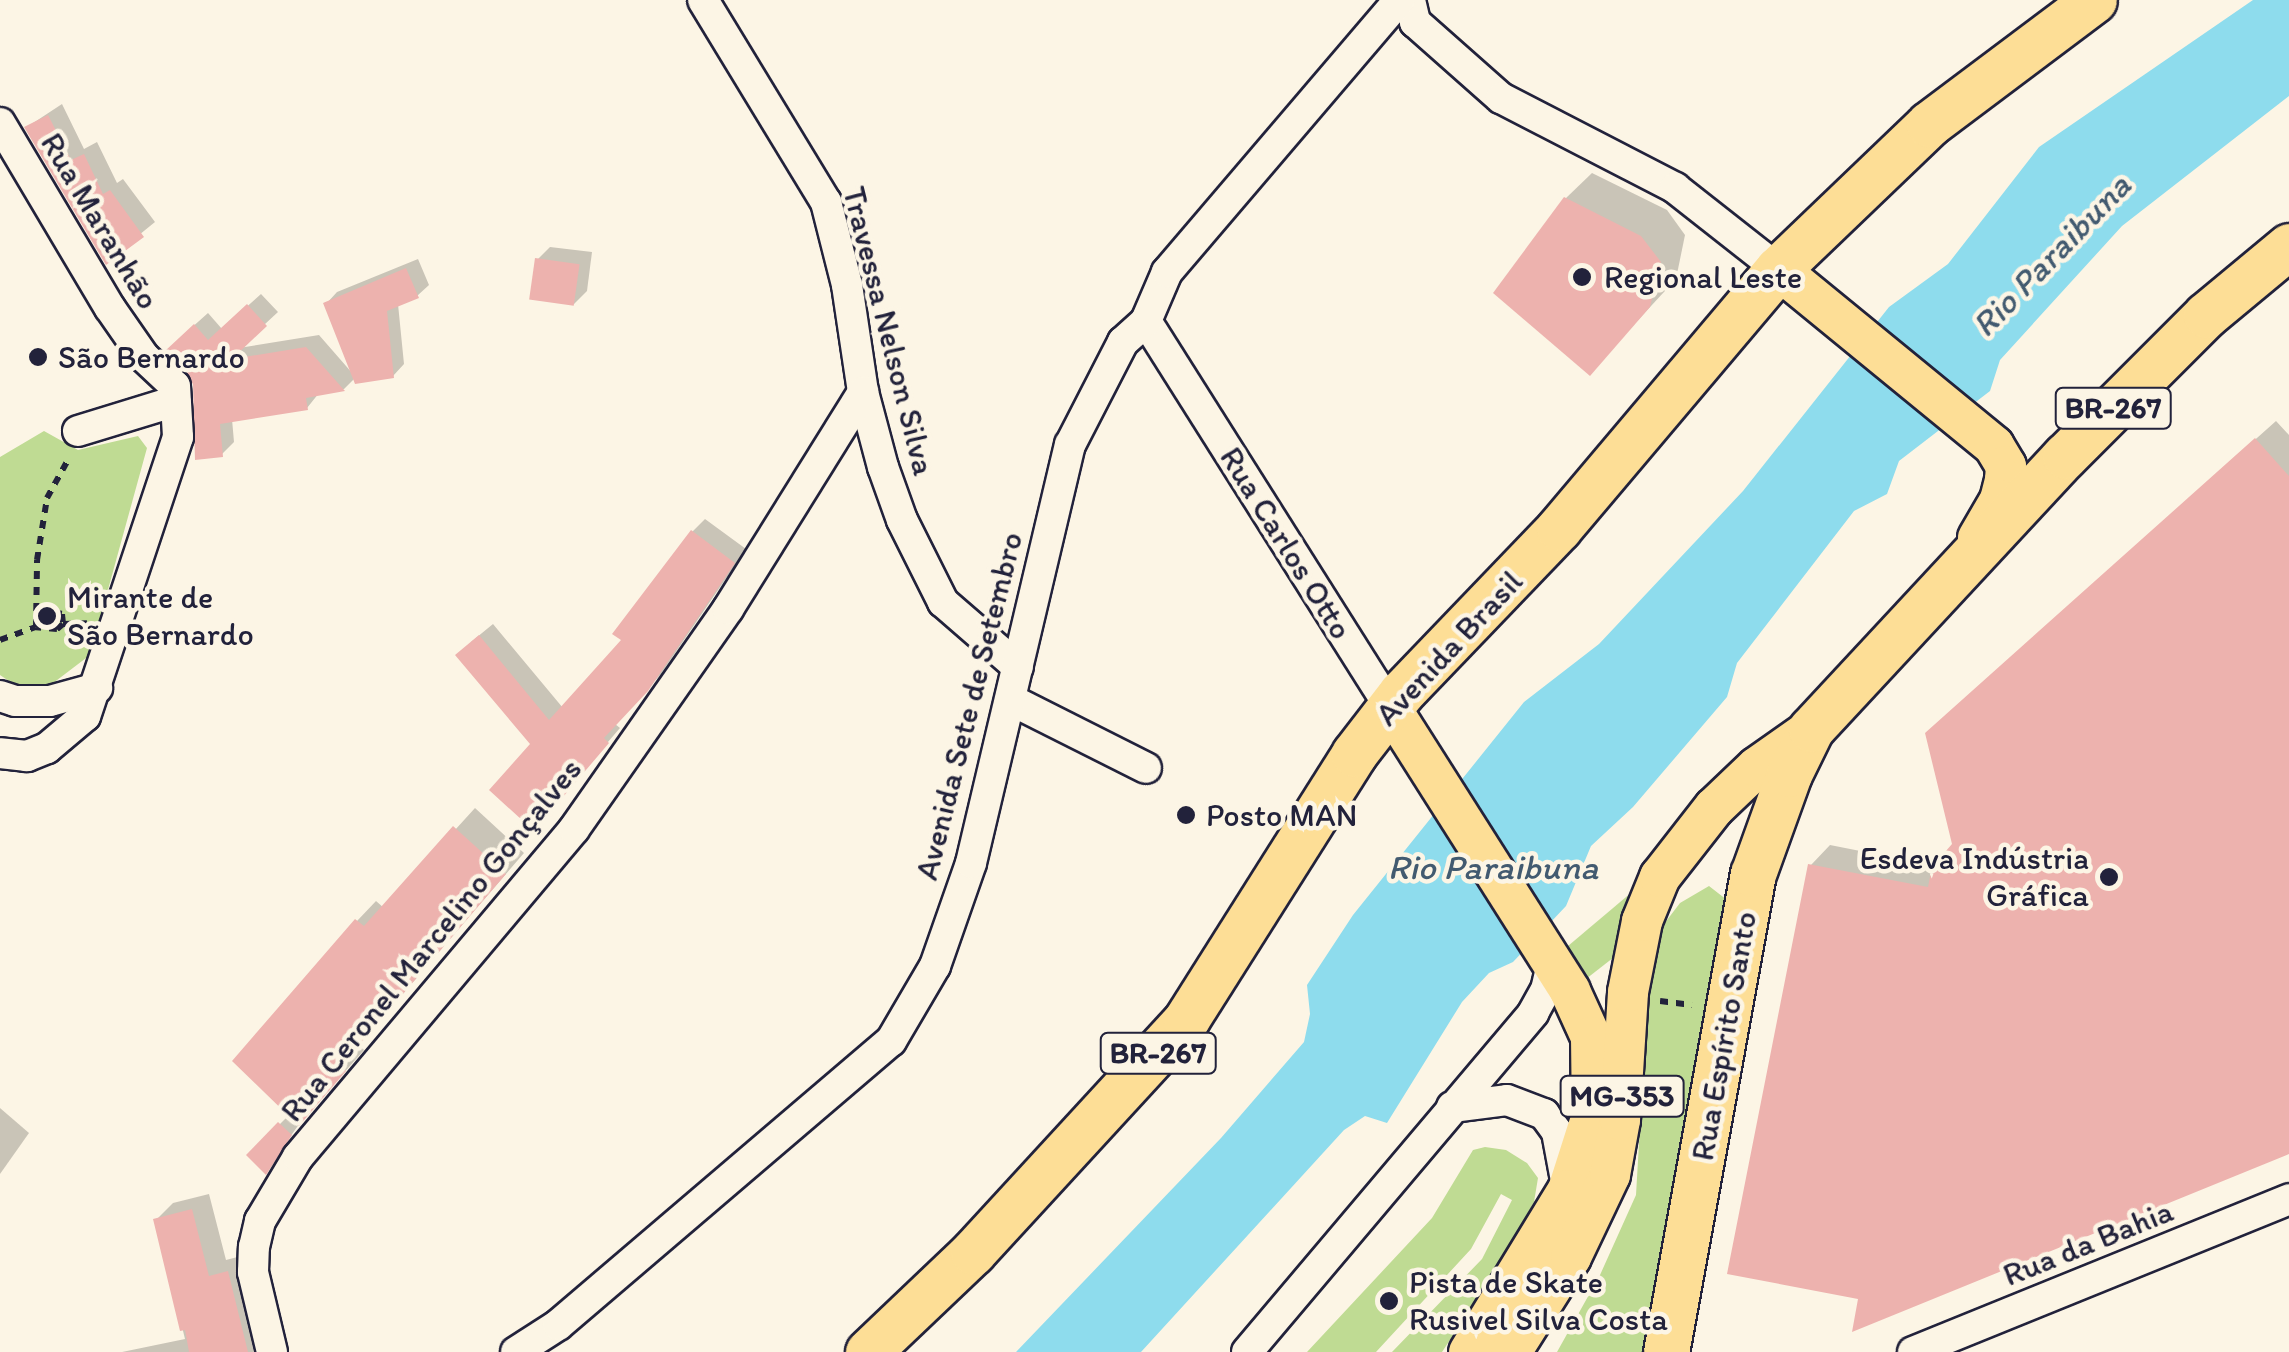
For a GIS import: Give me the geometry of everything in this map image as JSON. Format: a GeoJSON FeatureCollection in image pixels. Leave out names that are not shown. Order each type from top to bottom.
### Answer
{"type":"FeatureCollection","features":[{"type":"Feature","properties":{"kind":"highway","name":"Avenida Brasil"},"geometry":{"type":"LineString","coordinates":[[868,1352],[973,1252],[1186,1020],[1354,754],[1390,707],[1560,528],[1778,268],[1929,124],[2094,0]]}},
{"type":"Feature","properties":{"kind":"highway","name":"BR-267"},"geometry":{"type":"LineString","coordinates":[[1811,729],[1946,582],[2206,315],[2289,246]]}},
{"type":"Feature","properties":{"kind":"highway","name":"Rua Espírito Santo"},"geometry":{"type":"LineString","coordinates":[[1666,1352],[1747,901],[1764,839],[1811,729]]}},
{"type":"Feature","properties":{"kind":"main road","name":"BR-267"},"geometry":{"type":"LineString","coordinates":[[1778,268],[1994,446],[2006,466],[2000,500],[1946,582]]}},
{"type":"Feature","properties":{"kind":"main road","name":"Rua Carlos Otto"},"geometry":{"type":"LineString","coordinates":[[1390,707],[1584,1016],[1594,1066],[1592,1114],[1530,1291]]}},
{"type":"Feature","properties":{"kind":"main road","name":"MG-353"},"geometry":{"type":"LineString","coordinates":[[1510,1352],[1530,1291],[1595,1214],[1610,1175],[1620,1120],[1628,992],[1642,921],[1660,877],[1714,808],[1758,767],[1811,729]]}},
{"type":"Feature","properties":{"kind":"main road"},"geometry":{"type":"LineString","coordinates":[[1469,1352],[1530,1291]]}},
{"type":"Feature","properties":{"kind":"street","name":"Travessa Nelson Silva"},"geometry":{"type":"LineString","coordinates":[[702,0],[826,202],[847,285],[863,392],[889,485],[943,602],[1018,667]]}},
{"type":"Feature","properties":{"kind":"street"},"geometry":{"type":"LineString","coordinates":[[1402,11],[1501,98],[1675,188],[1778,268]]}},
{"type":"Feature","properties":{"kind":"street","name":"Avenida Sete de Setembro"},"geometry":{"type":"LineString","coordinates":[[516,1352],[558,1325],[891,1040],[936,966],[971,862],[1070,445],[1123,342],[1146,321],[1166,272],[1402,11]]}},
{"type":"Feature","properties":{"kind":"street","name":"Rua Maranhão"},"geometry":{"type":"LineString","coordinates":[[0,123],[110,308],[144,358],[176,386],[176,401]]}},
{"type":"Feature","properties":{"kind":"street","name":"Rua Carlos Otto"},"geometry":{"type":"LineString","coordinates":[[1146,321],[1390,707]]}},
{"type":"Feature","properties":{"kind":"street","name":"Rua Ceronel Marcelino Gonçalves"},"geometry":{"type":"LineString","coordinates":[[272,1352],[253,1272],[254,1247],[260,1221],[298,1157],[574,829],[728,609],[863,392]]}},
{"type":"Feature","properties":{"kind":"street"},"geometry":{"type":"LineString","coordinates":[[0,753],[27,756],[47,748],[85,716],[178,438],[176,401],[78,431]]}},
{"type":"Feature","properties":{"kind":"street"},"geometry":{"type":"LineString","coordinates":[[0,696],[15,702],[50,701],[97,688]]}},
{"type":"Feature","properties":{"kind":"street"},"geometry":{"type":"LineString","coordinates":[[1011,700],[1146,768]]}},
{"type":"Feature","properties":{"kind":"street"},"geometry":{"type":"LineString","coordinates":[[1247,1352],[1533,1012],[1546,990],[1545,952]]}},
{"type":"Feature","properties":{"kind":"street"},"geometry":{"type":"LineString","coordinates":[[1452,1107],[1506,1100],[1544,1114],[1557,1132],[1568,1190]]}},
{"type":"Feature","properties":{"kind":"street","name":"Rua da Bahia"},"geometry":{"type":"LineString","coordinates":[[1912,1352],[2289,1199]]}},
{"type":"Feature","properties":{"kind":"path"},"geometry":{"type":"LineString","coordinates":[[36,626],[36,560],[44,515],[78,431]]}},
{"type":"Feature","properties":{"kind":"path"},"geometry":{"type":"LineString","coordinates":[[39,612],[62,614],[63,624]]}},
{"type":"Feature","properties":{"kind":"path"},"geometry":{"type":"LineString","coordinates":[[0,640],[36,626],[57,629],[63,624],[83,624]]}},
{"type":"Feature","properties":{"kind":"green space"},"geometry":{"type":"Polygon","coordinates":[[[44,431],[78,450],[138,436],[147,448],[90,655],[44,690],[18,687],[0,675],[0,457],[44,431]]]}},
{"type":"Feature","properties":{"kind":"green space"},"geometry":{"type":"Polygon","coordinates":[[[1709,886],[1727,900],[1649,1352],[1557,1352],[1600,1275],[1636,1195],[1650,955],[1664,924],[1680,903],[1709,886]]]}},
{"type":"Feature","properties":{"kind":"green space"},"geometry":{"type":"Polygon","coordinates":[[[1632,892],[1618,954],[1586,979],[1568,946],[1632,892]]]}},
{"type":"Feature","properties":{"kind":"green space"},"geometry":{"type":"Polygon","coordinates":[[[1473,1150],[1506,1150],[1527,1163],[1538,1178],[1534,1202],[1495,1272],[1442,1352],[1392,1352],[1482,1259],[1512,1200],[1501,1194],[1471,1249],[1376,1352],[1307,1352],[1432,1218],[1473,1150]]]}},
{"type":"Feature","properties":{"kind":"water","name":"Rio Paraibuna"},"geometry":{"type":"Polygon","coordinates":[[[2253,0],[2289,0],[2289,96],[2122,226],[2000,360],[1990,391],[1899,461],[1887,494],[1854,511],[1737,663],[1727,697],[1633,807],[1591,846],[1566,906],[1513,962],[1489,973],[1462,1002],[1387,1123],[1365,1116],[1344,1130],[1141,1352],[1016,1352],[1221,1138],[1304,1042],[1310,1014],[1307,985],[1353,915],[1524,702],[1599,644],[1743,491],[1889,307],[1948,264],[2039,147],[2253,0]]]}},
{"type":"Feature","properties":{"kind":"building"},"geometry":{"type":"Polygon","coordinates":[[[48,115],[71,160],[84,154],[103,194],[110,190],[144,237],[106,265],[24,127],[48,115]]]}},
{"type":"Feature","properties":{"kind":"building","name":"Regional Leste"},"geometry":{"type":"Polygon","coordinates":[[[1564,197],[1641,236],[1661,262],[1650,307],[1590,376],[1493,293],[1564,197]]]}},
{"type":"Feature","properties":{"kind":"building"},"geometry":{"type":"Polygon","coordinates":[[[535,258],[580,264],[574,306],[529,300],[535,258]]]}},
{"type":"Feature","properties":{"kind":"building"},"geometry":{"type":"Polygon","coordinates":[[[406,268],[419,298],[387,311],[394,378],[355,384],[323,303],[406,268]]]}},
{"type":"Feature","properties":{"kind":"building"},"geometry":{"type":"Polygon","coordinates":[[[247,304],[267,326],[232,359],[306,347],[345,391],[306,398],[308,410],[220,424],[223,457],[195,460],[193,384],[165,351],[194,324],[208,340],[247,304]]]}},
{"type":"Feature","properties":{"kind":"building","name":"Esdeva Indústria Gráfica"},"geometry":{"type":"Polygon","coordinates":[[[2255,438],[2289,476],[2289,1154],[1852,1332],[1858,1299],[1727,1274],[1808,864],[1928,887],[1932,867],[1952,844],[1925,733],[2255,438]]]}},
{"type":"Feature","properties":{"kind":"building"},"geometry":{"type":"Polygon","coordinates":[[[691,530],[735,563],[648,691],[604,738],[609,743],[534,831],[489,790],[530,744],[455,655],[479,635],[549,720],[621,640],[612,634],[691,530]]]}},
{"type":"Feature","properties":{"kind":"building"},"geometry":{"type":"Polygon","coordinates":[[[453,826],[506,874],[341,1066],[346,1071],[299,1126],[232,1061],[355,919],[364,926],[453,826]]]}},
{"type":"Feature","properties":{"kind":"building"},"geometry":{"type":"Polygon","coordinates":[[[278,1122],[292,1135],[266,1175],[246,1155],[278,1122]]]}},
{"type":"Feature","properties":{"kind":"building"},"geometry":{"type":"Polygon","coordinates":[[[192,1209],[209,1276],[228,1271],[248,1352],[189,1352],[185,1330],[180,1331],[153,1219],[192,1209]]]}},
{"type":"Feature","properties":{"kind":"place","name":"Regional Leste"},"geometry":{"type":"Point","coordinates":[1582,277]}},
{"type":"Feature","properties":{"kind":"place","name":"São Bernardo"},"geometry":{"type":"Point","coordinates":[38,357]}},
{"type":"Feature","properties":{"kind":"place","name":"Mirante de São Bernardo"},"geometry":{"type":"Point","coordinates":[47,616]}},
{"type":"Feature","properties":{"kind":"place","name":"Posto MAN"},"geometry":{"type":"Point","coordinates":[1186,815]}},
{"type":"Feature","properties":{"kind":"place","name":"Esdeva Indústria Gráfica"},"geometry":{"type":"Point","coordinates":[2109,877]}},
{"type":"Feature","properties":{"kind":"place","name":"Pista de Skate Rusivel Silva Costa"},"geometry":{"type":"Point","coordinates":[1389,1301]}}]}
